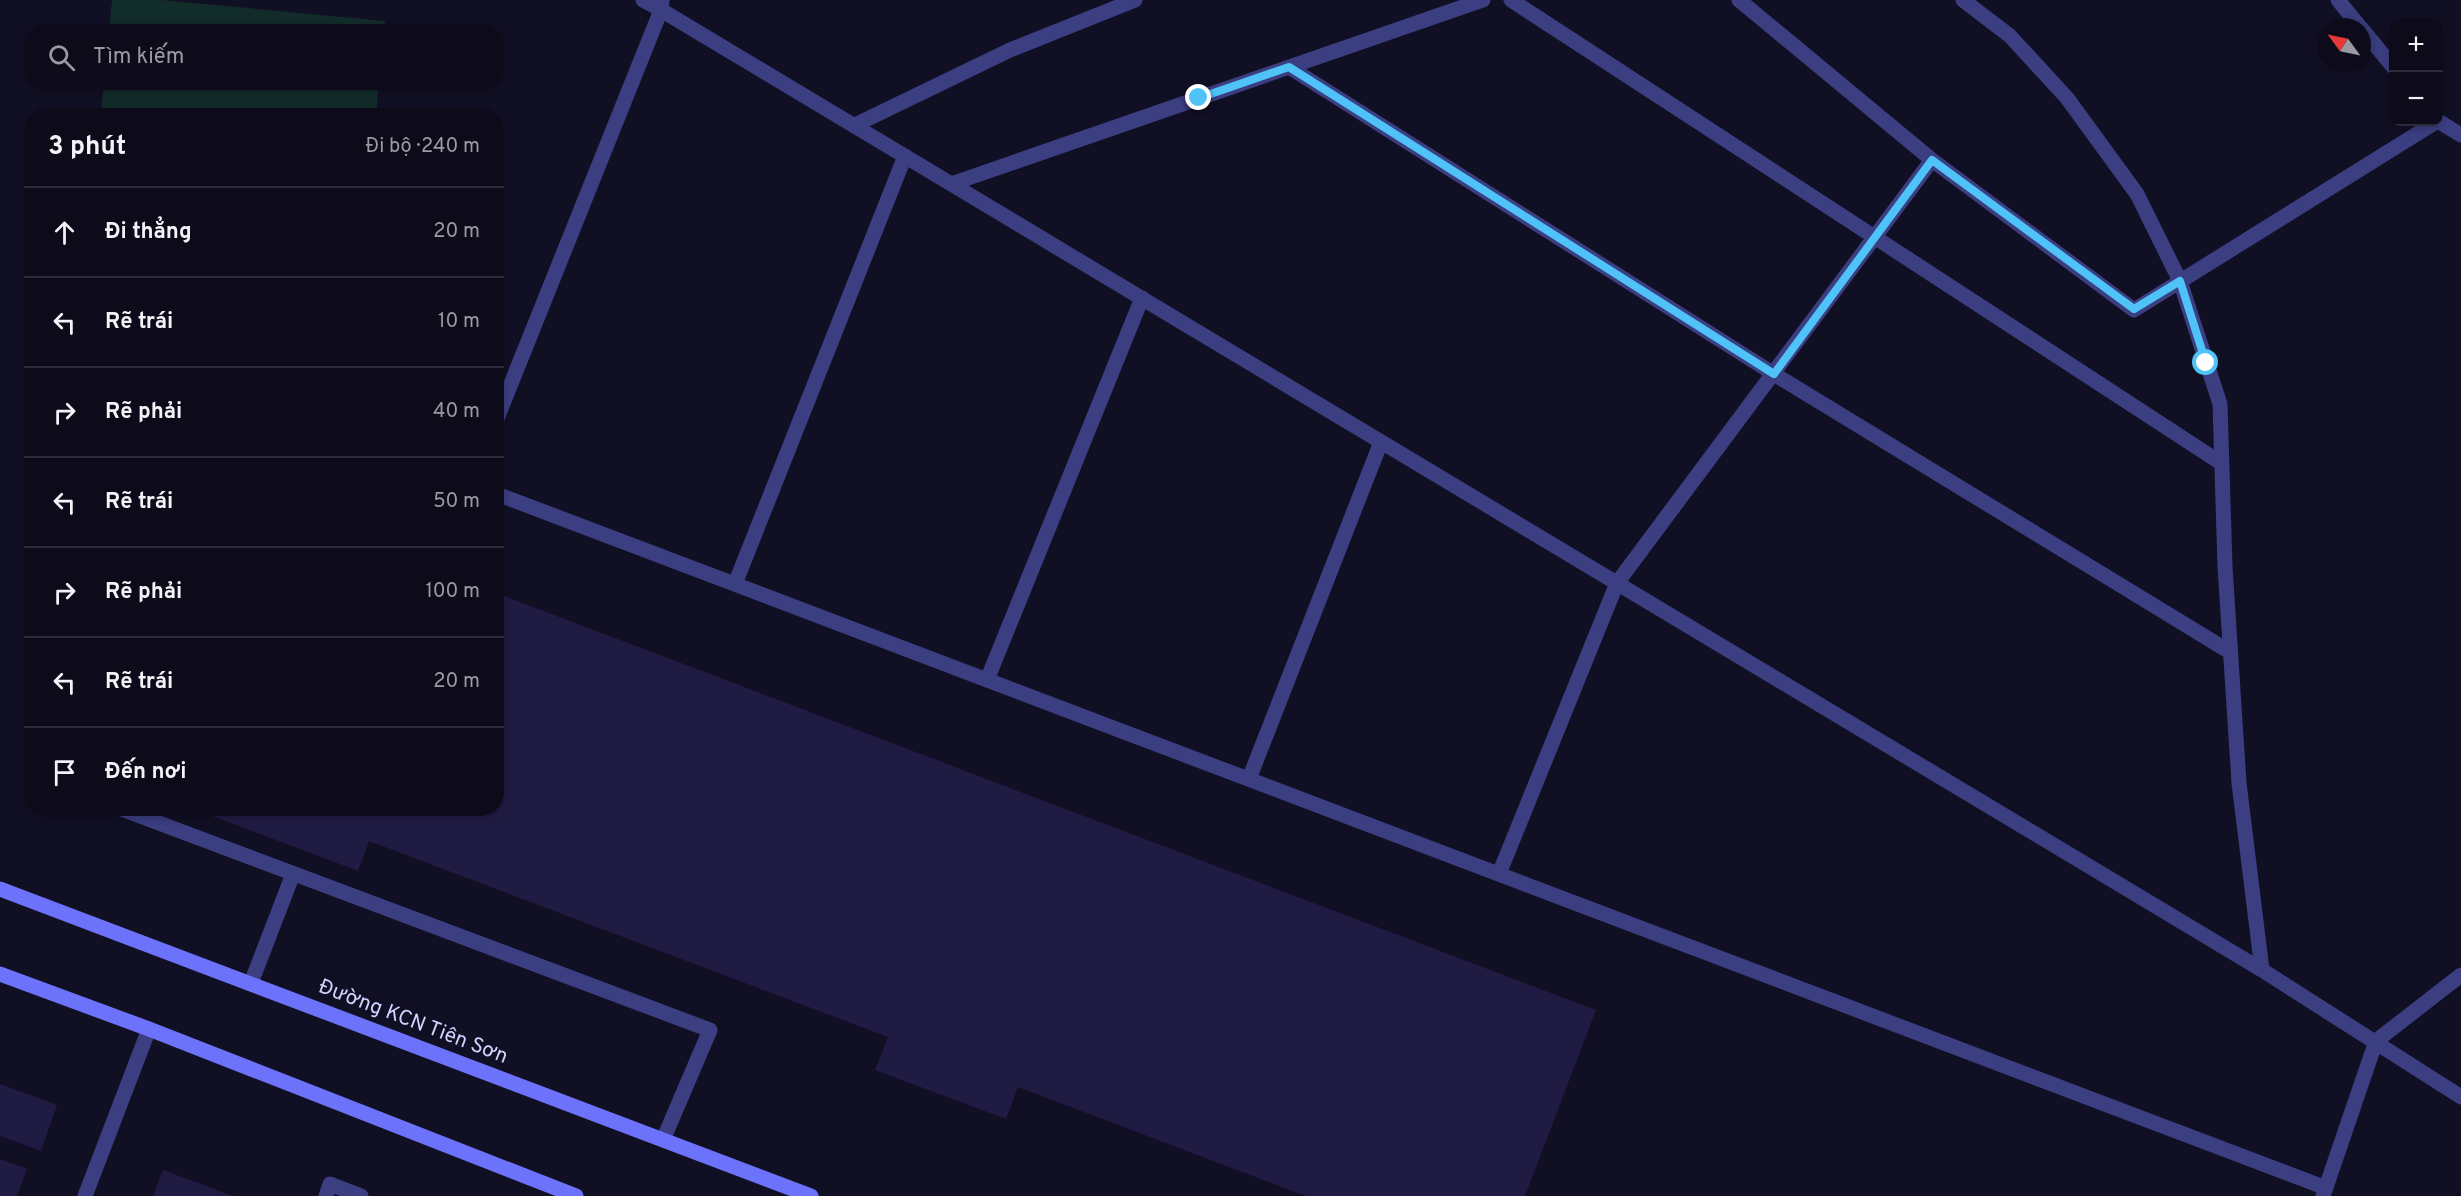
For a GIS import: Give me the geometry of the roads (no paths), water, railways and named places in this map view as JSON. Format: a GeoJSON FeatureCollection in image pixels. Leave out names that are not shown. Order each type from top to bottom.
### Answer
{"type":"FeatureCollection","features":[{"type":"Feature","properties":{"kind":"main road","name":"Đường KCN Tiên Sơn"},"geometry":{"type":"LineString","coordinates":[[0,888],[811,1196]]}},
{"type":"Feature","properties":{"kind":"main road"},"geometry":{"type":"LineString","coordinates":[[0,974],[149,1029],[576,1196]]}},
{"type":"Feature","properties":{"kind":"street"},"geometry":{"type":"LineString","coordinates":[[643,0],[661,5],[951,184],[2262,970],[2461,1097]]}},
{"type":"Feature","properties":{"kind":"street"},"geometry":{"type":"LineString","coordinates":[[855,125],[1010,50],[1135,0]]}},
{"type":"Feature","properties":{"kind":"street"},"geometry":{"type":"LineString","coordinates":[[951,184],[1483,0]]}},
{"type":"Feature","properties":{"kind":"street"},"geometry":{"type":"LineString","coordinates":[[1511,0],[2222,463]]}},
{"type":"Feature","properties":{"kind":"street"},"geometry":{"type":"LineString","coordinates":[[1739,0],[1932,160],[2134,309],[2429,126]]}},
{"type":"Feature","properties":{"kind":"street"},"geometry":{"type":"LineString","coordinates":[[1963,0],[2010,36],[2067,98],[2137,194],[2180,281],[2220,404],[2224,567],[2239,783],[2262,970]]}},
{"type":"Feature","properties":{"kind":"street"},"geometry":{"type":"LineString","coordinates":[[2338,0],[2353,18]]}},
{"type":"Feature","properties":{"kind":"street"},"geometry":{"type":"LineString","coordinates":[[504,401],[661,5]]}},
{"type":"Feature","properties":{"kind":"street"},"geometry":{"type":"LineString","coordinates":[[2371,40],[2389,62]]}},
{"type":"Feature","properties":{"kind":"street"},"geometry":{"type":"LineString","coordinates":[[1289,67],[1774,374],[2230,652]]}},
{"type":"Feature","properties":{"kind":"street"},"geometry":{"type":"LineString","coordinates":[[2443,124],[2461,135]]}},
{"type":"Feature","properties":{"kind":"street"},"geometry":{"type":"LineString","coordinates":[[735,584],[905,156]]}},
{"type":"Feature","properties":{"kind":"street"},"geometry":{"type":"LineString","coordinates":[[1499,874],[1617,583],[1932,160]]}},
{"type":"Feature","properties":{"kind":"street"},"geometry":{"type":"LineString","coordinates":[[987,680],[1142,298]]}},
{"type":"Feature","properties":{"kind":"street"},"geometry":{"type":"LineString","coordinates":[[1249,779],[1381,442]]}},
{"type":"Feature","properties":{"kind":"street"},"geometry":{"type":"LineString","coordinates":[[504,496],[1499,874],[2324,1192],[2376,1041],[2461,975]]}},
{"type":"Feature","properties":{"kind":"street"},"geometry":{"type":"LineString","coordinates":[[140,816],[710,1030],[663,1140]]}},
{"type":"Feature","properties":{"kind":"street"},"geometry":{"type":"LineString","coordinates":[[250,983],[293,874]]}},
{"type":"Feature","properties":{"kind":"street"},"geometry":{"type":"LineString","coordinates":[[85,1196],[149,1029]]}},
{"type":"Feature","properties":{"kind":"street"},"geometry":{"type":"LineString","coordinates":[[326,1196],[330,1184],[361,1196]]}}]}
